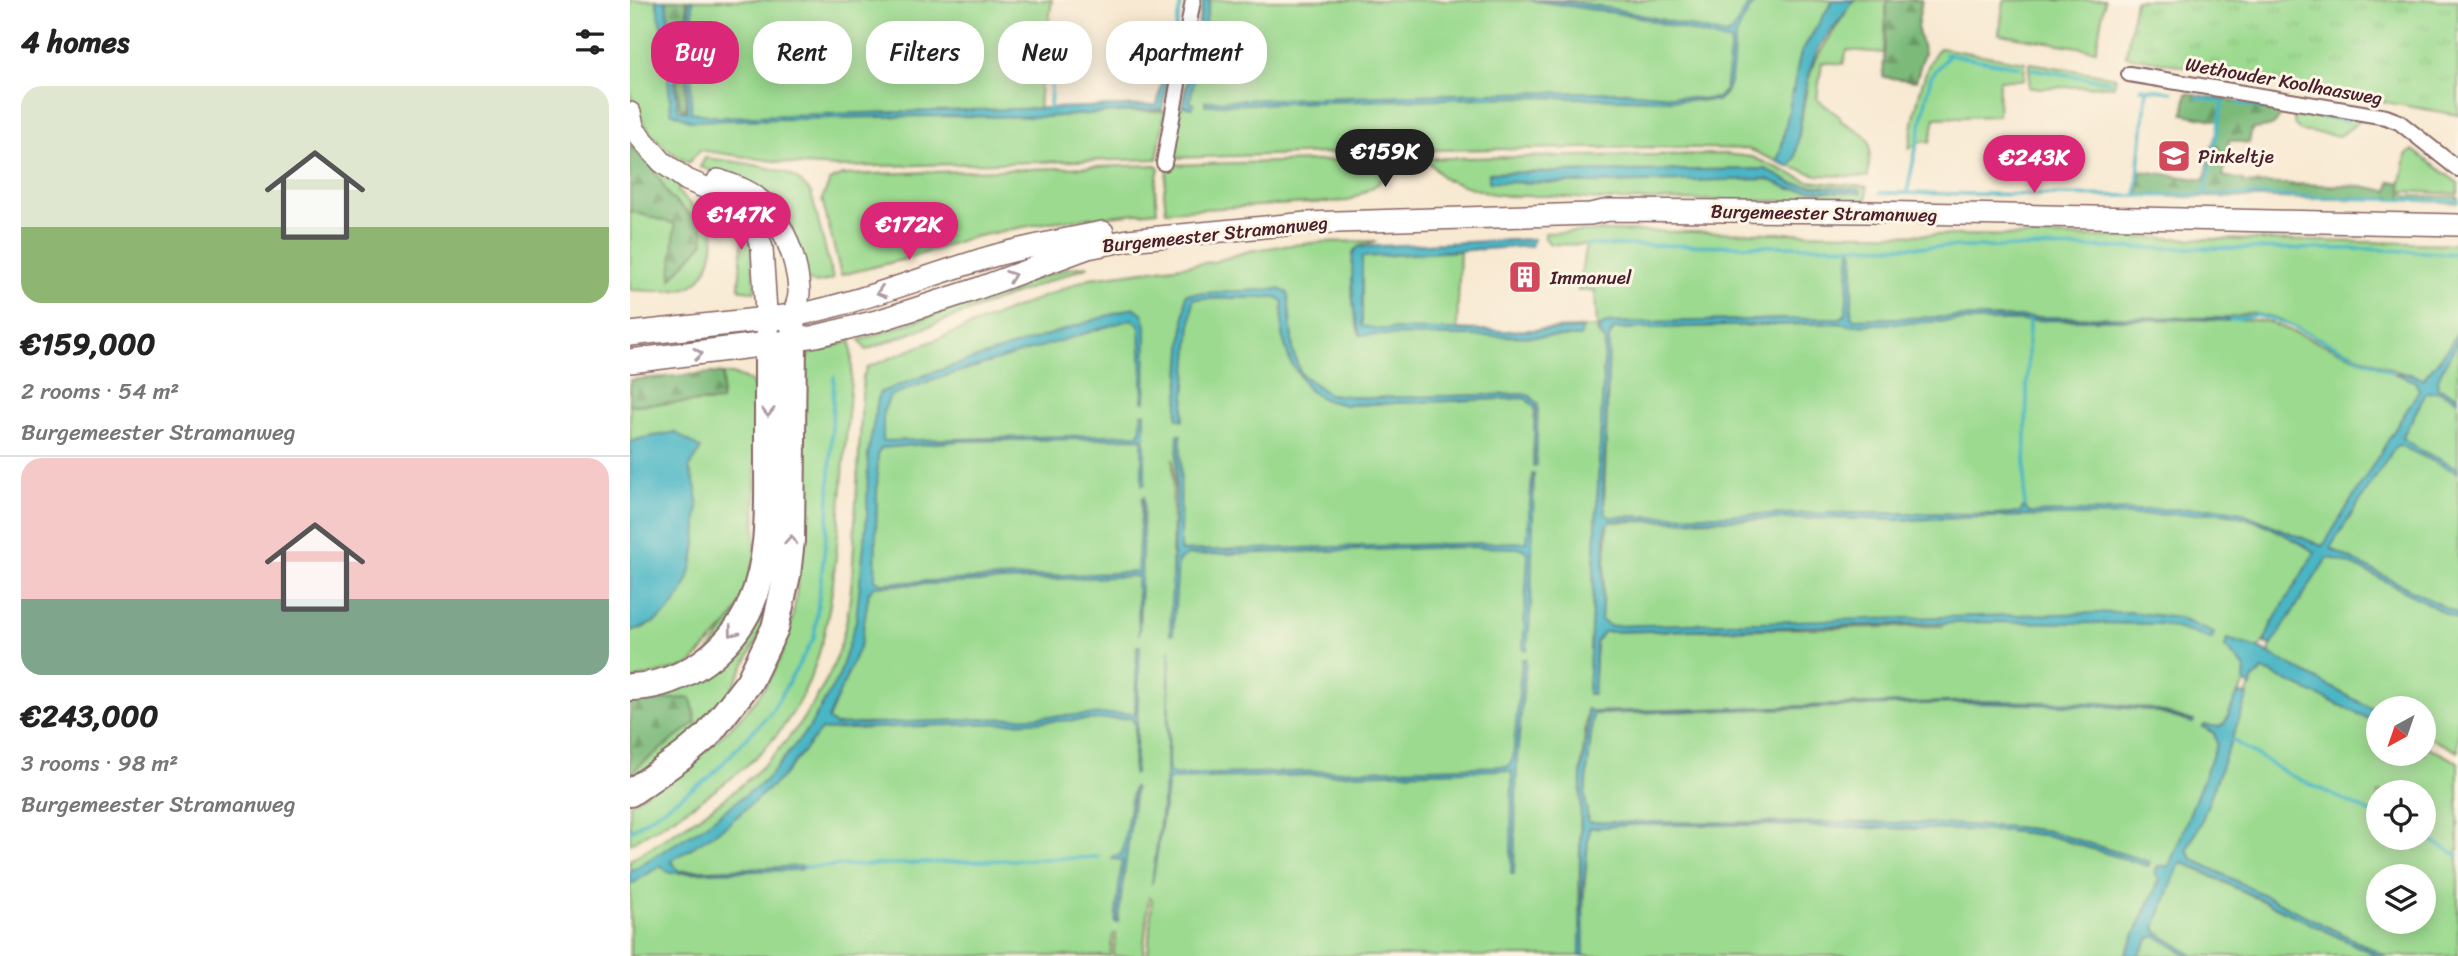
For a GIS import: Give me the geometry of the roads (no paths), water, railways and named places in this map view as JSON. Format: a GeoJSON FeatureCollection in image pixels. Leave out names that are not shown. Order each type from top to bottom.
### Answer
{"type":"FeatureCollection","features":[{"type":"Feature","properties":{"kind":"highway"},"geometry":{"type":"LineString","coordinates":[[630,687],[667,681],[706,661],[725,644],[751,604],[765,551],[780,330]]}},
{"type":"Feature","properties":{"kind":"highway"},"geometry":{"type":"LineString","coordinates":[[630,793],[683,757],[707,736],[749,682],[775,628],[787,575],[791,540],[780,330]]}},
{"type":"Feature","properties":{"kind":"main road"},"geometry":{"type":"LineString","coordinates":[[632,118],[658,148],[680,163],[746,190],[769,209],[786,237],[800,292],[780,330]]}},
{"type":"Feature","properties":{"kind":"main road"},"geometry":{"type":"LineString","coordinates":[[632,118],[638,136],[662,162],[687,180],[732,199],[744,211],[755,228],[762,248],[780,330]]}},
{"type":"Feature","properties":{"kind":"main road","name":"Burgemeester Stramanweg"},"geometry":{"type":"LineString","coordinates":[[630,361],[721,352],[839,306],[993,256],[1137,226],[1358,210],[1588,204],[1609,211]]}},
{"type":"Feature","properties":{"kind":"main road","name":"Burgemeester Stramanweg"},"geometry":{"type":"LineString","coordinates":[[630,334],[780,330],[877,320],[971,291],[1088,248],[1128,240],[1307,223],[1590,214],[1609,211],[1870,212],[2458,225]]}},
{"type":"Feature","properties":{"kind":"main road"},"geometry":{"type":"LineString","coordinates":[[800,292],[839,306]]}},
{"type":"Feature","properties":{"kind":"street"},"geometry":{"type":"LineString","coordinates":[[1164,163],[1194,0]]}},
{"type":"Feature","properties":{"kind":"street","name":"Wethouder Koolhaasweg"},"geometry":{"type":"LineString","coordinates":[[2129,74],[2386,117],[2399,122],[2458,169]]}},
{"type":"Feature","properties":{"kind":"water"},"geometry":{"type":"Polygon","coordinates":[[[656,0],[666,0],[668,21],[660,21],[656,0]]]}},
{"type":"Feature","properties":{"kind":"water"},"geometry":{"type":"Polygon","coordinates":[[[689,0],[693,0],[693,21],[689,21],[689,0]]]}},
{"type":"Feature","properties":{"kind":"water"},"geometry":{"type":"Polygon","coordinates":[[[1203,0],[1210,0],[1206,21],[1199,21],[1203,0]]]}},
{"type":"Feature","properties":{"kind":"water"},"geometry":{"type":"Polygon","coordinates":[[[1530,0],[1604,7],[1725,35],[1732,32],[1751,0],[1757,0],[1737,34],[1727,91],[1716,101],[1529,97],[1205,105],[1205,101],[1487,93],[1626,92],[1705,99],[1717,98],[1725,91],[1731,42],[1634,16],[1530,0]]]}},
{"type":"Feature","properties":{"kind":"water"},"geometry":{"type":"Polygon","coordinates":[[[1833,0],[1854,0],[1819,48],[1809,73],[1795,159],[1790,167],[1776,161],[1780,154],[1801,53],[1833,0]]]}},
{"type":"Feature","properties":{"kind":"water"},"geometry":{"type":"Polygon","coordinates":[[[669,84],[675,84],[678,109],[687,112],[688,84],[692,84],[691,112],[719,117],[1157,105],[1162,84],[1167,84],[1162,109],[1046,117],[926,116],[691,121],[671,112],[669,84]]]}},
{"type":"Feature","properties":{"kind":"water"},"geometry":{"type":"Polygon","coordinates":[[[1187,84],[1193,84],[1190,101],[1194,104],[1192,108],[1183,106],[1187,84]]]}},
{"type":"Feature","properties":{"kind":"water"},"geometry":{"type":"Polygon","coordinates":[[[1765,169],[1793,184],[1861,190],[1861,193],[1791,189],[1767,179],[1598,183],[1489,182],[1489,173],[1765,169]]]}},
{"type":"Feature","properties":{"kind":"water"},"geometry":{"type":"Polygon","coordinates":[[[1534,239],[1531,246],[1362,257],[1362,326],[1378,329],[1505,331],[1583,329],[1580,337],[1360,335],[1353,304],[1352,283],[1353,252],[1358,247],[1534,239]]]}},
{"type":"Feature","properties":{"kind":"water"},"geometry":{"type":"Polygon","coordinates":[[[1850,247],[1854,253],[1851,316],[1854,319],[2228,318],[2228,321],[1958,321],[1614,329],[1609,337],[1603,495],[1605,514],[1610,517],[1838,513],[1994,514],[2020,513],[2024,506],[2029,513],[2216,508],[2238,511],[2322,546],[2419,390],[2415,381],[2393,373],[2411,374],[2423,379],[2448,349],[2458,331],[2455,346],[2441,372],[2437,387],[2458,396],[2458,400],[2438,391],[2426,393],[2402,438],[2458,468],[2458,473],[2399,445],[2395,447],[2330,548],[2458,614],[2458,620],[2372,574],[2327,558],[2271,646],[2264,644],[2271,625],[2315,552],[2274,529],[2229,514],[1902,520],[1836,518],[1612,521],[1606,525],[1601,620],[1610,626],[2131,612],[2178,618],[2214,633],[2212,639],[2162,624],[1991,622],[1603,632],[1596,642],[1593,694],[1588,694],[1605,341],[1598,330],[1606,323],[1840,318],[1846,314],[1850,247]]]}},
{"type":"Feature","properties":{"kind":"water"},"geometry":{"type":"Polygon","coordinates":[[[1279,289],[1288,293],[1293,352],[1301,374],[1328,394],[1368,398],[1528,394],[1538,404],[1536,466],[1533,466],[1535,407],[1525,398],[1345,405],[1325,400],[1309,390],[1290,361],[1282,334],[1283,301],[1276,297],[1193,299],[1183,420],[1177,418],[1186,294],[1279,289]]]}},
{"type":"Feature","properties":{"kind":"water"},"geometry":{"type":"Polygon","coordinates":[[[1134,307],[1143,314],[1146,326],[1145,402],[1140,326],[1132,319],[932,380],[890,396],[883,412],[883,441],[1140,434],[1142,413],[1145,413],[1145,484],[1142,485],[1142,438],[960,441],[882,448],[878,453],[875,580],[882,583],[1137,572],[1144,497],[1139,635],[1137,576],[874,586],[869,592],[861,643],[828,719],[835,725],[1135,713],[1137,646],[1140,646],[1135,774],[1135,726],[1132,718],[821,730],[782,777],[726,826],[671,861],[679,871],[810,866],[799,870],[670,873],[660,866],[630,885],[630,871],[701,828],[767,779],[809,728],[839,676],[856,621],[867,515],[868,454],[879,393],[931,373],[1134,307]]]}},
{"type":"Feature","properties":{"kind":"water"},"geometry":{"type":"Polygon","coordinates":[[[675,432],[701,449],[689,468],[698,501],[694,557],[690,574],[674,604],[663,616],[630,631],[630,443],[645,437],[675,432]]]}},
{"type":"Feature","properties":{"kind":"water"},"geometry":{"type":"Polygon","coordinates":[[[1178,434],[1181,435],[1180,551],[1527,542],[1534,474],[1531,603],[1527,650],[1523,649],[1528,553],[1521,548],[1464,547],[1188,555],[1178,561],[1173,634],[1170,634],[1178,434]]]}},
{"type":"Feature","properties":{"kind":"water"},"geometry":{"type":"Polygon","coordinates":[[[2227,639],[2258,648],[2366,706],[2366,717],[2263,670],[2252,680],[2251,687],[2244,683],[2245,668],[2225,647],[2227,639]]]}},
{"type":"Feature","properties":{"kind":"water"},"geometry":{"type":"Polygon","coordinates":[[[1170,648],[1168,762],[1169,772],[1174,775],[1508,766],[1513,759],[1522,659],[1526,659],[1517,758],[1514,874],[1511,874],[1512,772],[1504,770],[1171,779],[1168,782],[1152,884],[1166,775],[1170,648]]]}},
{"type":"Feature","properties":{"kind":"water"},"geometry":{"type":"Polygon","coordinates":[[[2238,693],[2248,695],[2201,822],[2187,849],[2192,859],[2386,956],[2378,956],[2183,862],[2179,865],[2155,927],[2157,932],[2194,956],[2189,956],[2156,936],[2150,938],[2138,956],[2125,956],[2160,880],[2155,873],[2158,866],[2169,866],[2217,744],[2214,733],[2203,727],[2219,727],[2225,723],[2238,693]]]}},
{"type":"Feature","properties":{"kind":"water"},"geometry":{"type":"Polygon","coordinates":[[[1984,701],[2102,703],[2151,709],[2194,721],[2193,723],[2149,710],[2103,706],[1957,703],[1593,714],[1585,796],[1588,822],[1914,823],[2014,827],[2048,831],[2150,862],[2148,866],[2050,836],[2008,831],[1766,825],[1628,825],[1589,828],[1583,894],[1584,956],[1580,956],[1581,775],[1588,724],[1587,709],[1594,712],[1984,701]]]}},
{"type":"Feature","properties":{"kind":"water"},"geometry":{"type":"Polygon","coordinates":[[[1133,787],[1118,922],[1115,922],[1122,860],[1112,859],[1113,856],[1122,854],[1133,787]]]}},
{"type":"Feature","properties":{"kind":"waterway"},"geometry":{"type":"LineString","coordinates":[[1177,21],[1182,0]]}},
{"type":"Feature","properties":{"kind":"waterway"},"geometry":{"type":"LineString","coordinates":[[1945,54],[2020,67]]}},
{"type":"Feature","properties":{"kind":"waterway"},"geometry":{"type":"LineString","coordinates":[[1907,192],[1931,76],[1949,55]]}},
{"type":"Feature","properties":{"kind":"waterway"},"geometry":{"type":"LineString","coordinates":[[2033,69],[2110,82]]}},
{"type":"Feature","properties":{"kind":"waterway"},"geometry":{"type":"LineString","coordinates":[[1050,109],[1051,87]]}},
{"type":"Feature","properties":{"kind":"waterway"},"geometry":{"type":"LineString","coordinates":[[2141,88],[2172,92]]}},
{"type":"Feature","properties":{"kind":"waterway"},"geometry":{"type":"LineString","coordinates":[[2136,196],[2147,89]]}},
{"type":"Feature","properties":{"kind":"waterway"},"geometry":{"type":"LineString","coordinates":[[2198,97],[2223,102],[2205,194]]}},
{"type":"Feature","properties":{"kind":"waterway"},"geometry":{"type":"LineString","coordinates":[[2238,103],[2264,109]]}},
{"type":"Feature","properties":{"kind":"waterway"},"geometry":{"type":"LineString","coordinates":[[2308,115],[2347,121]]}},
{"type":"Feature","properties":{"kind":"waterway"},"geometry":{"type":"LineString","coordinates":[[1880,193],[2136,196],[2205,194],[2458,201]]}},
{"type":"Feature","properties":{"kind":"waterway"},"geometry":{"type":"LineString","coordinates":[[1586,245],[2367,249],[2458,254]]}},
{"type":"Feature","properties":{"kind":"waterway"},"geometry":{"type":"LineString","coordinates":[[2230,320],[2256,315],[2285,323],[2393,373]]}},
{"type":"Feature","properties":{"kind":"waterway"},"geometry":{"type":"LineString","coordinates":[[2024,506],[2029,319]]}},
{"type":"Feature","properties":{"kind":"waterway"},"geometry":{"type":"LineString","coordinates":[[630,831],[710,777],[772,711],[814,638],[828,520],[834,377]]}},
{"type":"Feature","properties":{"kind":"waterway"},"geometry":{"type":"LineString","coordinates":[[2232,740],[2286,773],[2366,810]]}},
{"type":"Feature","properties":{"kind":"waterway"},"geometry":{"type":"LineString","coordinates":[[2436,843],[2458,855]]}},
{"type":"Feature","properties":{"kind":"waterway"},"geometry":{"type":"LineString","coordinates":[[804,867],[1099,857]]}},
{"type":"Feature","properties":{"kind":"place","name":"Pinkeltje"},"geometry":{"type":"Point","coordinates":[2174,156]}},
{"type":"Feature","properties":{"kind":"place","name":"Immanuel"},"geometry":{"type":"Point","coordinates":[1525,277]}}]}
